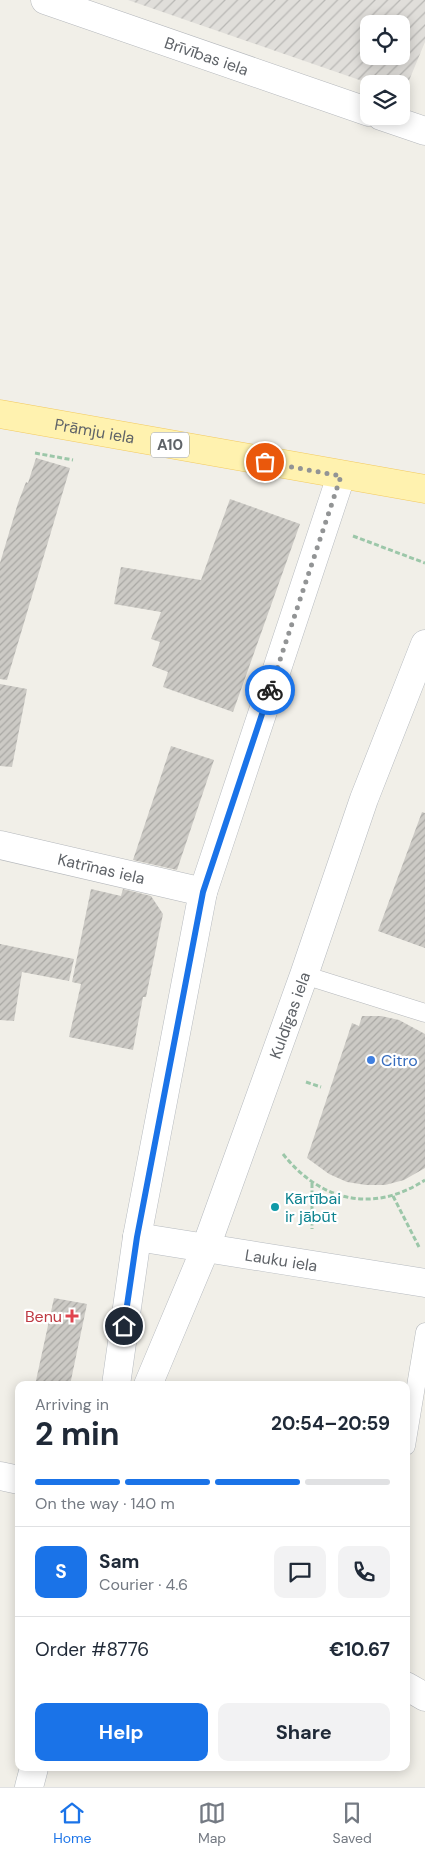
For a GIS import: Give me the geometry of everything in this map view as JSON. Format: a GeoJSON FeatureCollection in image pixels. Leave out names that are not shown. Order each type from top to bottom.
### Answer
{"type":"FeatureCollection","features":[{"type":"Feature","properties":{"kind":"main road","name":"Prāmju iela"},"geometry":{"type":"LineString","coordinates":[[0,414],[341,476],[425,489]]}},
{"type":"Feature","properties":{"kind":"street","name":"Brīvības iela"},"geometry":{"type":"LineString","coordinates":[[45,0],[360,109]]}},
{"type":"Feature","properties":{"kind":"street"},"geometry":{"type":"LineString","coordinates":[[408,125],[425,131]]}},
{"type":"Feature","properties":{"kind":"street"},"geometry":{"type":"LineString","coordinates":[[117,1381],[137,1237],[203,892],[323,525],[341,476]]}},
{"type":"Feature","properties":{"kind":"street","name":"Kuldīgas iela"},"geometry":{"type":"LineString","coordinates":[[150,1381],[206,1248],[304,975],[364,799],[425,644]]}},
{"type":"Feature","properties":{"kind":"street","name":"Katrīnas iela"},"geometry":{"type":"LineString","coordinates":[[0,845],[203,892]]}},
{"type":"Feature","properties":{"kind":"street","name":"Lauku iela"},"geometry":{"type":"LineString","coordinates":[[137,1237],[425,1283]]}},
{"type":"Feature","properties":{"kind":"street"},"geometry":{"type":"LineString","coordinates":[[0,1476],[15,1479]]}},
{"type":"Feature","properties":{"kind":"street"},"geometry":{"type":"LineString","coordinates":[[410,1688],[425,1697]]}},
{"type":"Feature","properties":{"kind":"street"},"geometry":{"type":"LineString","coordinates":[[29,1787],[33,1771]]}},
{"type":"Feature","properties":{"kind":"lane"},"geometry":{"type":"LineString","coordinates":[[304,975],[425,1013]]}},
{"type":"Feature","properties":{"kind":"lane"},"geometry":{"type":"LineString","coordinates":[[410,1422],[425,1332]]}},
{"type":"Feature","properties":{"kind":"path"},"geometry":{"type":"LineString","coordinates":[[34,453],[80,461]]}},
{"type":"Feature","properties":{"kind":"path"},"geometry":{"type":"LineString","coordinates":[[323,525],[425,563]]}},
{"type":"Feature","properties":{"kind":"path"},"geometry":{"type":"LineString","coordinates":[[306,1082],[320,1087]]}},
{"type":"Feature","properties":{"kind":"path"},"geometry":{"type":"LineString","coordinates":[[283,1154],[296,1170],[312,1184],[331,1193],[351,1198],[372,1200],[393,1196],[413,1188],[425,1180]]}},
{"type":"Feature","properties":{"kind":"path"},"geometry":{"type":"LineString","coordinates":[[312,1184],[312,1229]]}},
{"type":"Feature","properties":{"kind":"path"},"geometry":{"type":"LineString","coordinates":[[393,1196],[419,1247]]}},
{"type":"Feature","properties":{"kind":"shaded area"},"geometry":{"type":"Polygon","coordinates":[[[128,0],[425,0],[425,42],[410,78],[410,75],[360,75],[360,80],[128,0]]]}},
{"type":"Feature","properties":{"kind":"building"},"geometry":{"type":"Polygon","coordinates":[[[36,458],[70,468],[7,680],[0,679],[0,563],[18,503],[26,482],[28,483],[36,458]]]}},
{"type":"Feature","properties":{"kind":"building"},"geometry":{"type":"Polygon","coordinates":[[[230,499],[300,524],[233,712],[163,687],[168,672],[152,666],[160,642],[151,639],[161,612],[114,604],[121,567],[201,580],[230,499]]]}},
{"type":"Feature","properties":{"kind":"building"},"geometry":{"type":"Polygon","coordinates":[[[0,684],[27,689],[12,767],[0,766],[0,684]]]}},
{"type":"Feature","properties":{"kind":"building"},"geometry":{"type":"Polygon","coordinates":[[[171,746],[214,760],[177,870],[133,860],[171,746]]]}},
{"type":"Feature","properties":{"kind":"building"},"geometry":{"type":"Polygon","coordinates":[[[422,812],[425,813],[425,948],[378,931],[422,812]]]}},
{"type":"Feature","properties":{"kind":"building"},"geometry":{"type":"Polygon","coordinates":[[[91,889],[121,896],[123,889],[151,896],[163,914],[146,997],[143,997],[133,1050],[69,1037],[81,984],[72,982],[91,889]]]}},
{"type":"Feature","properties":{"kind":"building"},"geometry":{"type":"Polygon","coordinates":[[[0,944],[74,959],[69,981],[22,972],[14,1021],[0,1020],[0,944]]]}},
{"type":"Feature","properties":{"kind":"building"},"geometry":{"type":"Polygon","coordinates":[[[362,1016],[381,1016],[399,1020],[425,1034],[425,1168],[404,1180],[385,1185],[347,1182],[329,1174],[307,1158],[352,1023],[359,1026],[362,1016]]]}},
{"type":"Feature","properties":{"kind":"building"},"geometry":{"type":"Polygon","coordinates":[[[54,1298],[87,1304],[71,1381],[36,1381],[54,1298]]]}},
{"type":"Feature","properties":{"kind":"way so far"},"geometry":{"type":"LineString","coordinates":[[265,462],[341,476],[323,525],[270,690]]}},
{"type":"Feature","properties":{"kind":"place","name":"Citro"},"geometry":{"type":"Point","coordinates":[371,1060]}},
{"type":"Feature","properties":{"kind":"place","name":"Kārtībai ir jābūt"},"geometry":{"type":"Point","coordinates":[275,1207]}},
{"type":"Feature","properties":{"kind":"place","name":"Benu"},"geometry":{"type":"Point","coordinates":[72,1316]}},
{"type":"Feature","properties":{"kind":"route"},"geometry":{"type":"LineString","coordinates":[[124,1326],[137,1237],[203,892],[270,690]]}}]}
